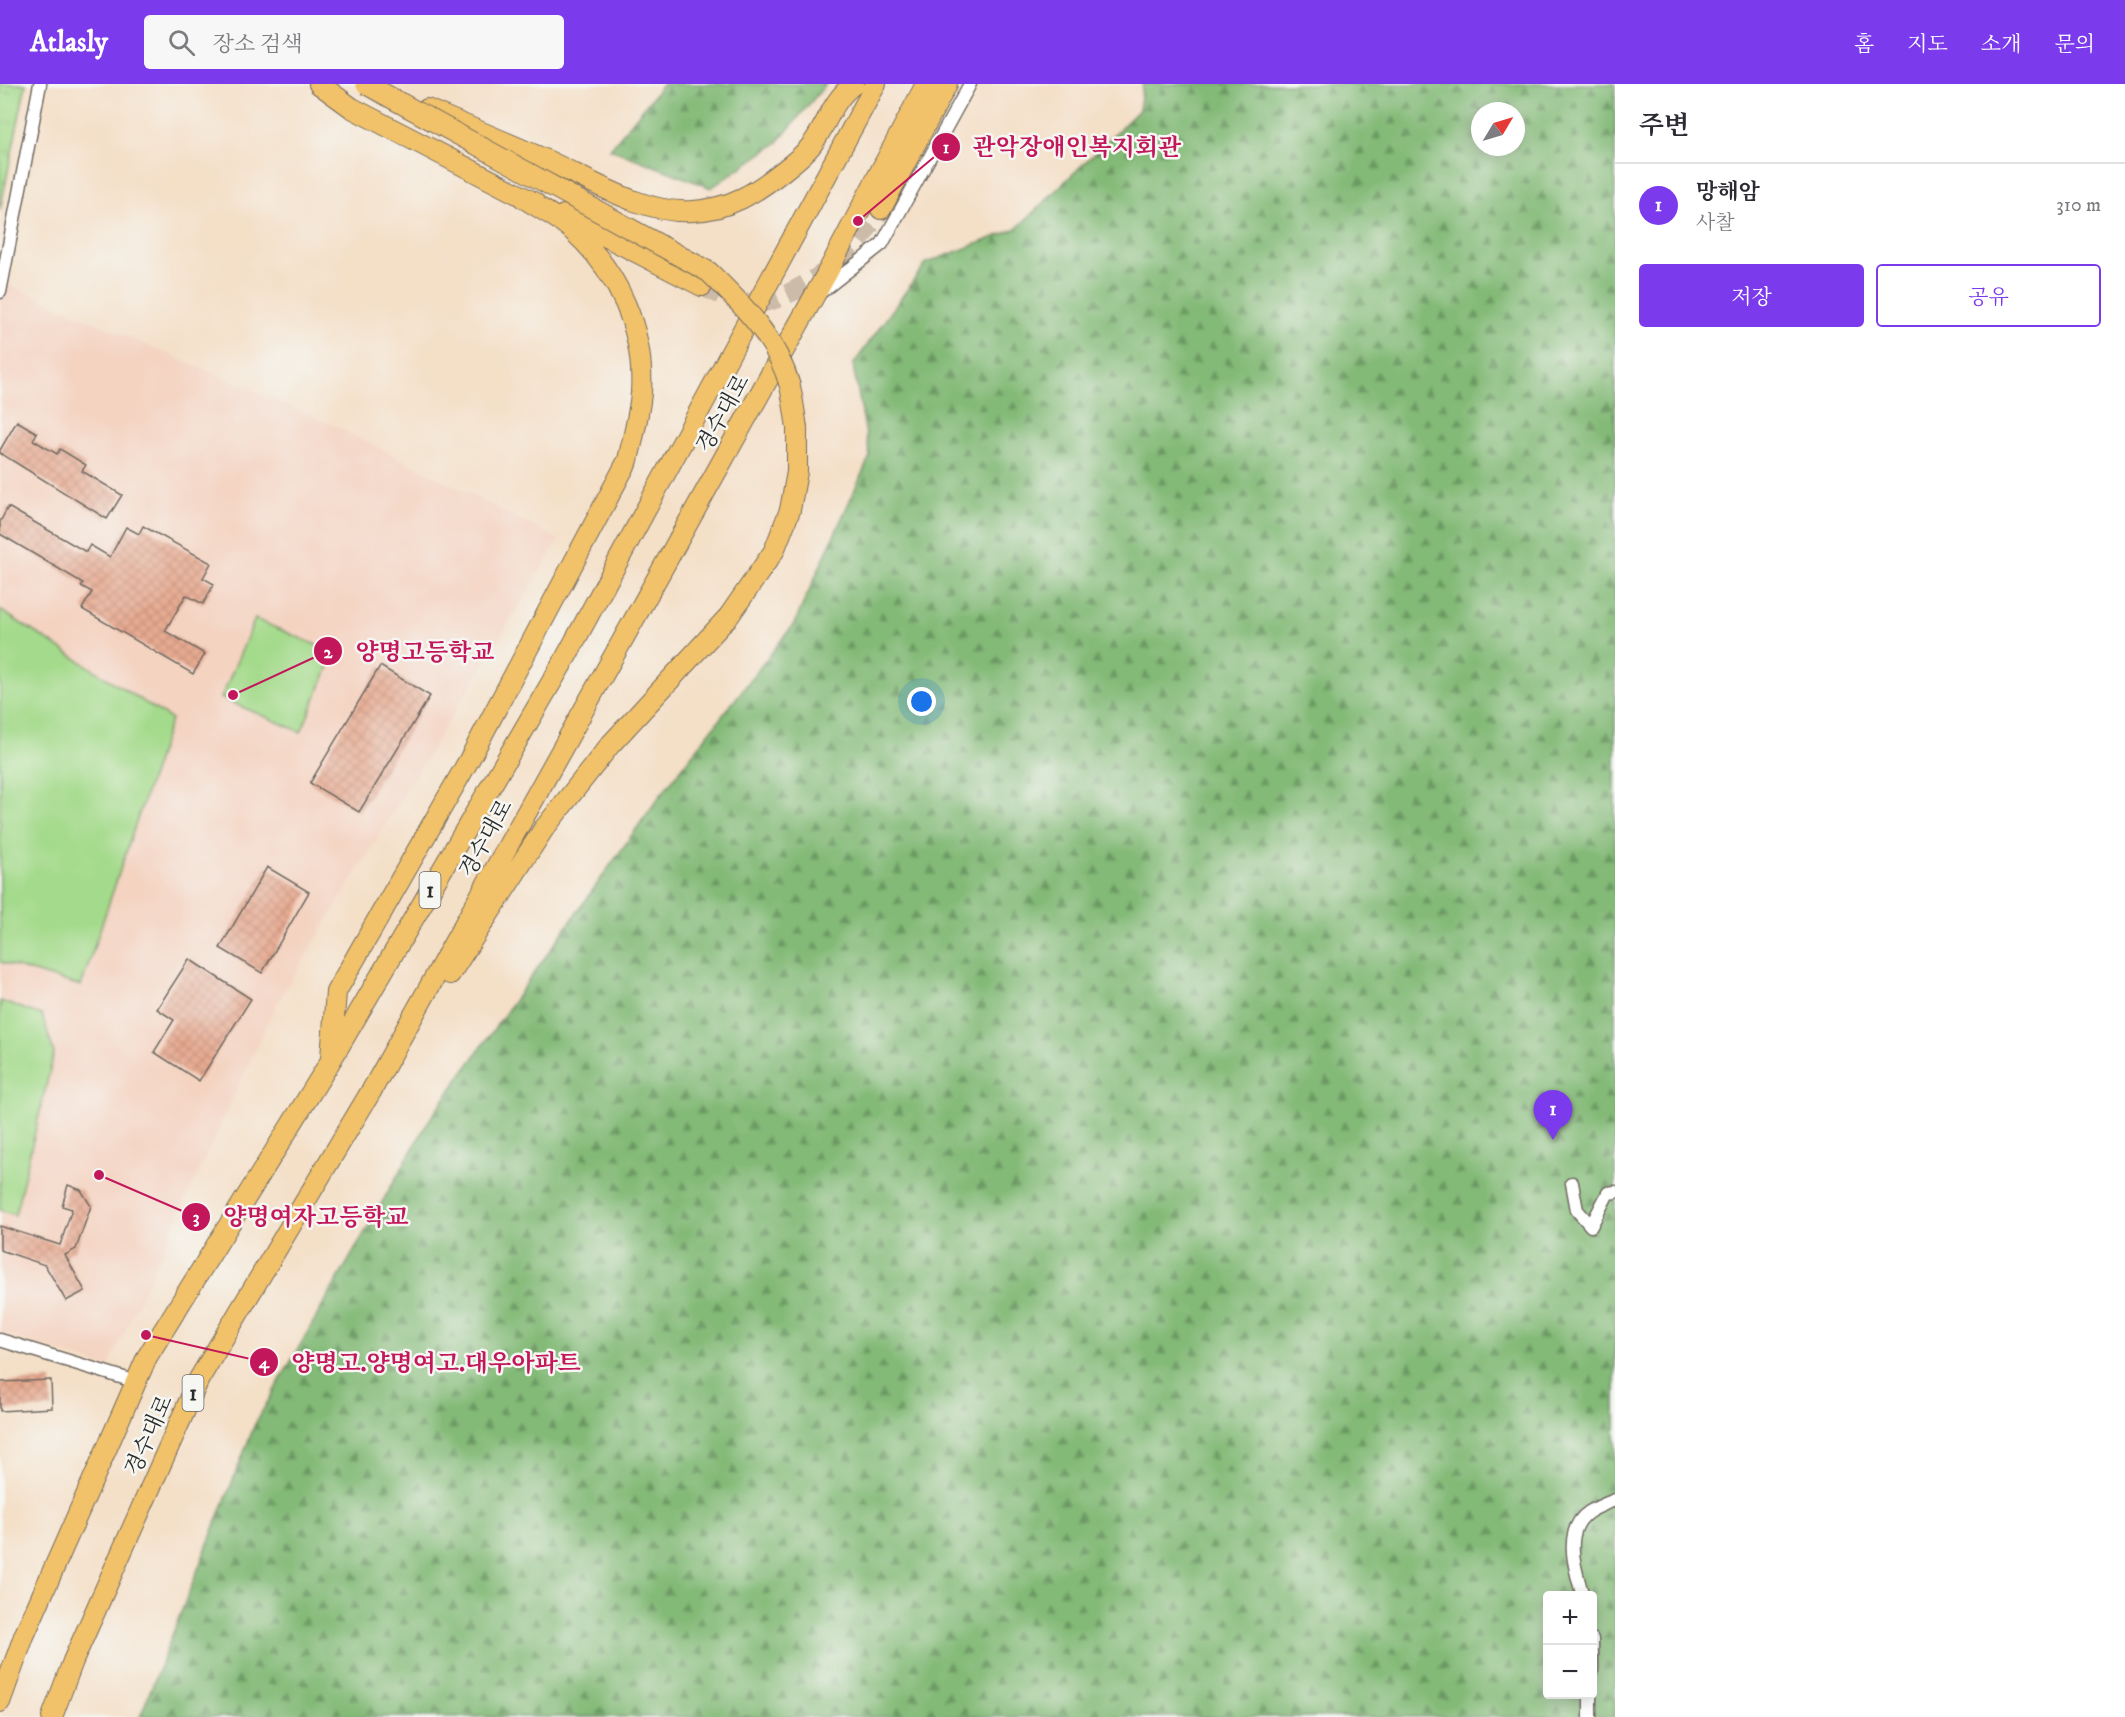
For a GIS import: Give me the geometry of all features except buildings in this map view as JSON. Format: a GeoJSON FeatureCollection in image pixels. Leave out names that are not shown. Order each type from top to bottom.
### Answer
{"type":"FeatureCollection","features":[{"type":"Feature","properties":{"kind":"main road"},"geometry":{"type":"LineString","coordinates":[[319,84],[352,108],[522,197],[578,221],[702,286]]}},
{"type":"Feature","properties":{"kind":"main road"},"geometry":{"type":"LineString","coordinates":[[367,84],[544,159],[631,199],[665,210],[693,212],[719,207],[754,193],[786,169],[810,146],[841,93],[854,84]]}},
{"type":"Feature","properties":{"kind":"main road"},"geometry":{"type":"LineString","coordinates":[[367,84],[709,272],[749,311],[776,351],[790,387],[797,428],[797,472],[790,510],[774,551],[729,615],[610,744],[543,830],[488,917],[373,1088]]}},
{"type":"Feature","properties":{"kind":"main road","name":"경수대로"},"geometry":{"type":"LineString","coordinates":[[0,1702],[24,1636],[147,1357],[330,1062],[565,659],[876,84]]}},
{"type":"Feature","properties":{"kind":"main road","name":"경수대로"},"geometry":{"type":"LineString","coordinates":[[52,1717],[73,1661],[199,1379],[373,1088],[813,298],[926,84]]}},
{"type":"Feature","properties":{"kind":"main road"},"geometry":{"type":"LineString","coordinates":[[881,209],[947,84]]}},
{"type":"Feature","properties":{"kind":"main road"},"geometry":{"type":"LineString","coordinates":[[330,1062],[336,992],[469,760],[628,460],[638,422],[641,391],[639,350],[632,319],[617,283],[599,257],[571,229],[522,197]]}},
{"type":"Feature","properties":{"kind":"street"},"geometry":{"type":"LineString","coordinates":[[0,292],[40,84]]}},
{"type":"Feature","properties":{"kind":"street"},"geometry":{"type":"LineString","coordinates":[[813,298],[882,244],[970,84]]}},
{"type":"Feature","properties":{"kind":"street"},"geometry":{"type":"LineString","coordinates":[[1572,1183],[1577,1210],[1591,1226],[1608,1193],[1615,1192]]}},
{"type":"Feature","properties":{"kind":"street"},"geometry":{"type":"LineString","coordinates":[[0,1340],[137,1382]]}},
{"type":"Feature","properties":{"kind":"street"},"geometry":{"type":"LineString","coordinates":[[1582,1591],[1573,1558],[1577,1524],[1588,1512],[1615,1500]]}},
{"type":"Feature","properties":{"kind":"street"},"geometry":{"type":"LineString","coordinates":[[1590,1699],[1590,1717]]}},
{"type":"Feature","properties":{"kind":"shaded area"},"geometry":{"type":"Polygon","coordinates":[[[2,282],[344,430],[559,540],[275,1007],[108,1368],[0,1332],[0,292],[2,282]]]}},
{"type":"Feature","properties":{"kind":"green space"},"geometry":{"type":"Polygon","coordinates":[[[0,84],[26,84],[0,210],[0,84]]]}},
{"type":"Feature","properties":{"kind":"green space"},"geometry":{"type":"Polygon","coordinates":[[[663,84],[826,84],[777,143],[711,188],[610,149],[663,84]]]}},
{"type":"Feature","properties":{"kind":"green space"},"geometry":{"type":"Polygon","coordinates":[[[1143,84],[1615,84],[1615,1717],[140,1717],[255,1424],[428,1122],[659,797],[794,624],[870,456],[853,365],[926,263],[1016,229],[1139,110],[1143,84]]]}},
{"type":"Feature","properties":{"kind":"green space"},"geometry":{"type":"Polygon","coordinates":[[[0,610],[171,719],[81,986],[0,962],[0,610]]]}},
{"type":"Feature","properties":{"kind":"green space"},"geometry":{"type":"Polygon","coordinates":[[[255,619],[335,653],[301,732],[221,698],[255,619]]]}},
{"type":"Feature","properties":{"kind":"green space"},"geometry":{"type":"Polygon","coordinates":[[[0,1001],[42,1015],[54,1053],[15,1215],[0,1210],[0,1001]]]}},
{"type":"Feature","properties":{"kind":"tunnel"},"geometry":{"type":"LineString","coordinates":[[702,286],[731,299],[750,303],[775,299],[789,293],[831,268],[851,250],[881,209]]}},
{"type":"Feature","properties":{"kind":"place","name":"관악장애인복지회관"},"geometry":{"type":"Point","coordinates":[858,221]}},
{"type":"Feature","properties":{"kind":"place","name":"양명고등학교"},"geometry":{"type":"Point","coordinates":[233,695]}},
{"type":"Feature","properties":{"kind":"place","name":"망해암"},"geometry":{"type":"Point","coordinates":[1553,1140]}},
{"type":"Feature","properties":{"kind":"place","name":"양명여자고등학교"},"geometry":{"type":"Point","coordinates":[99,1175]}},
{"type":"Feature","properties":{"kind":"place","name":"양명고.양명여고.대우아파트"},"geometry":{"type":"Point","coordinates":[146,1335]}}]}
